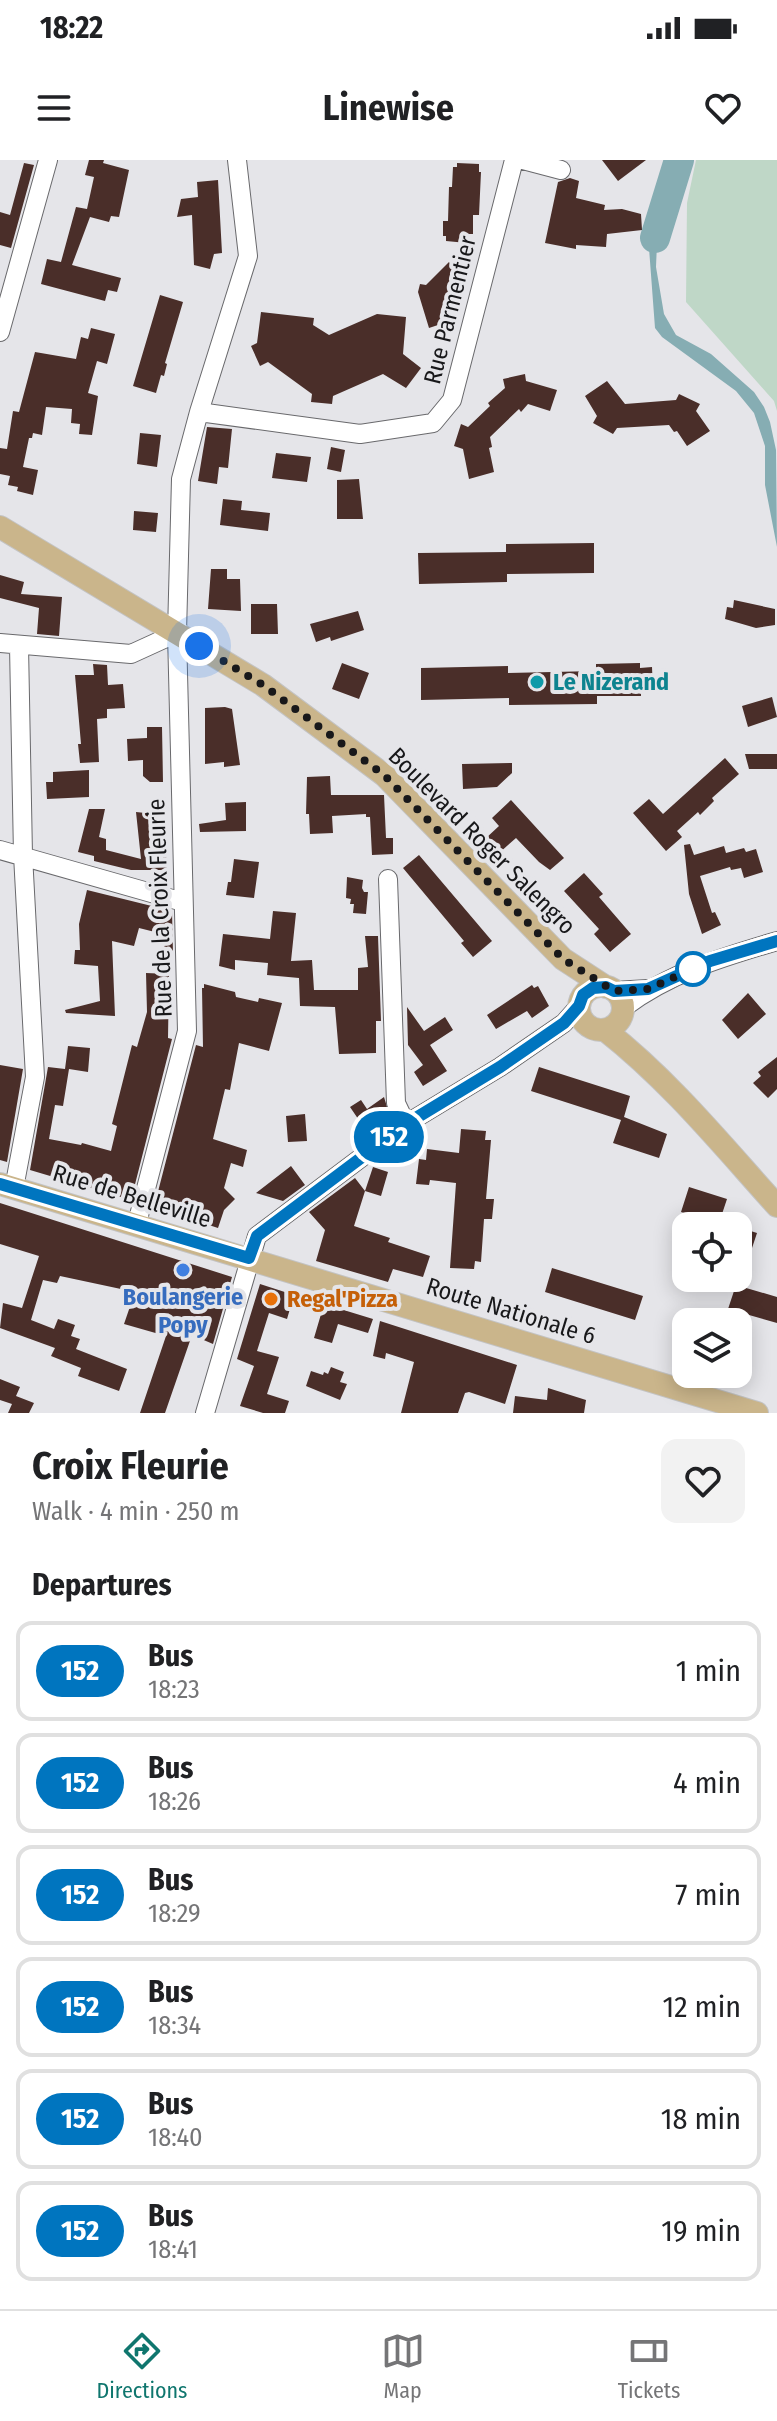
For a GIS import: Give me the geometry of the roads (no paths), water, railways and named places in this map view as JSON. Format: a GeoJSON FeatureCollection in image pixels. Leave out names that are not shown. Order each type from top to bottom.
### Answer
{"type":"FeatureCollection","features":[{"type":"Feature","properties":{"kind":"main road","name":"Boulevard Roger Salengro"},"geometry":{"type":"LineString","coordinates":[[0,527],[263,685],[384,775],[563,959],[597,1010],[713,1132],[777,1206]]}},
{"type":"Feature","properties":{"kind":"main road","name":"Rue de Belleville"},"geometry":{"type":"LineString","coordinates":[[7,1186],[249,1258]]}},
{"type":"Feature","properties":{"kind":"main road","name":"Route Nationale 6"},"geometry":{"type":"LineString","coordinates":[[249,1258],[757,1413]]}},
{"type":"Feature","properties":{"kind":"street"},"geometry":{"type":"LineString","coordinates":[[0,332],[48,160]]}},
{"type":"Feature","properties":{"kind":"street","name":"Rue de la Croix Fleurie"},"geometry":{"type":"LineString","coordinates":[[137,1223],[187,1031],[177,633],[181,479],[248,256],[237,160]]}},
{"type":"Feature","properties":{"kind":"street","name":"Rue Parmentier"},"geometry":{"type":"LineString","coordinates":[[199,412],[360,434],[433,423],[452,400],[514,160]]}},
{"type":"Feature","properties":{"kind":"street"},"geometry":{"type":"LineString","coordinates":[[523,160],[561,170]]}},
{"type":"Feature","properties":{"kind":"street"},"geometry":{"type":"LineString","coordinates":[[7,1186],[35,1077],[9,644],[131,654],[177,633]]}},
{"type":"Feature","properties":{"kind":"street"},"geometry":{"type":"LineString","coordinates":[[0,850],[183,902]]}},
{"type":"Feature","properties":{"kind":"street"},"geometry":{"type":"LineString","coordinates":[[388,879],[396,1103],[406,1124]]}},
{"type":"Feature","properties":{"kind":"street"},"geometry":{"type":"LineString","coordinates":[[205,1413],[257,1236],[406,1124],[597,1010],[710,961],[777,941]]}},
{"type":"Feature","properties":{"kind":"water"},"geometry":{"type":"Polygon","coordinates":[[[660,197],[674,202],[657,243],[656,267],[664,314],[676,335],[711,354],[754,392],[764,407],[776,450],[777,547],[765,485],[765,446],[754,413],[736,391],[662,337],[655,328],[649,248],[660,197]]]}},
{"type":"Feature","properties":{"kind":"waterway","name":"Le Nizerand"},"geometry":{"type":"LineString","coordinates":[[655,238],[679,160]]}},
{"type":"Feature","properties":{"kind":"place","name":"Le Nizerand"},"geometry":{"type":"Point","coordinates":[537,682]}},
{"type":"Feature","properties":{"kind":"place","name":"Boulangerie Popy"},"geometry":{"type":"Point","coordinates":[183,1270]}},
{"type":"Feature","properties":{"kind":"place","name":"Regal'Pizza"},"geometry":{"type":"Point","coordinates":[271,1299]}}]}
